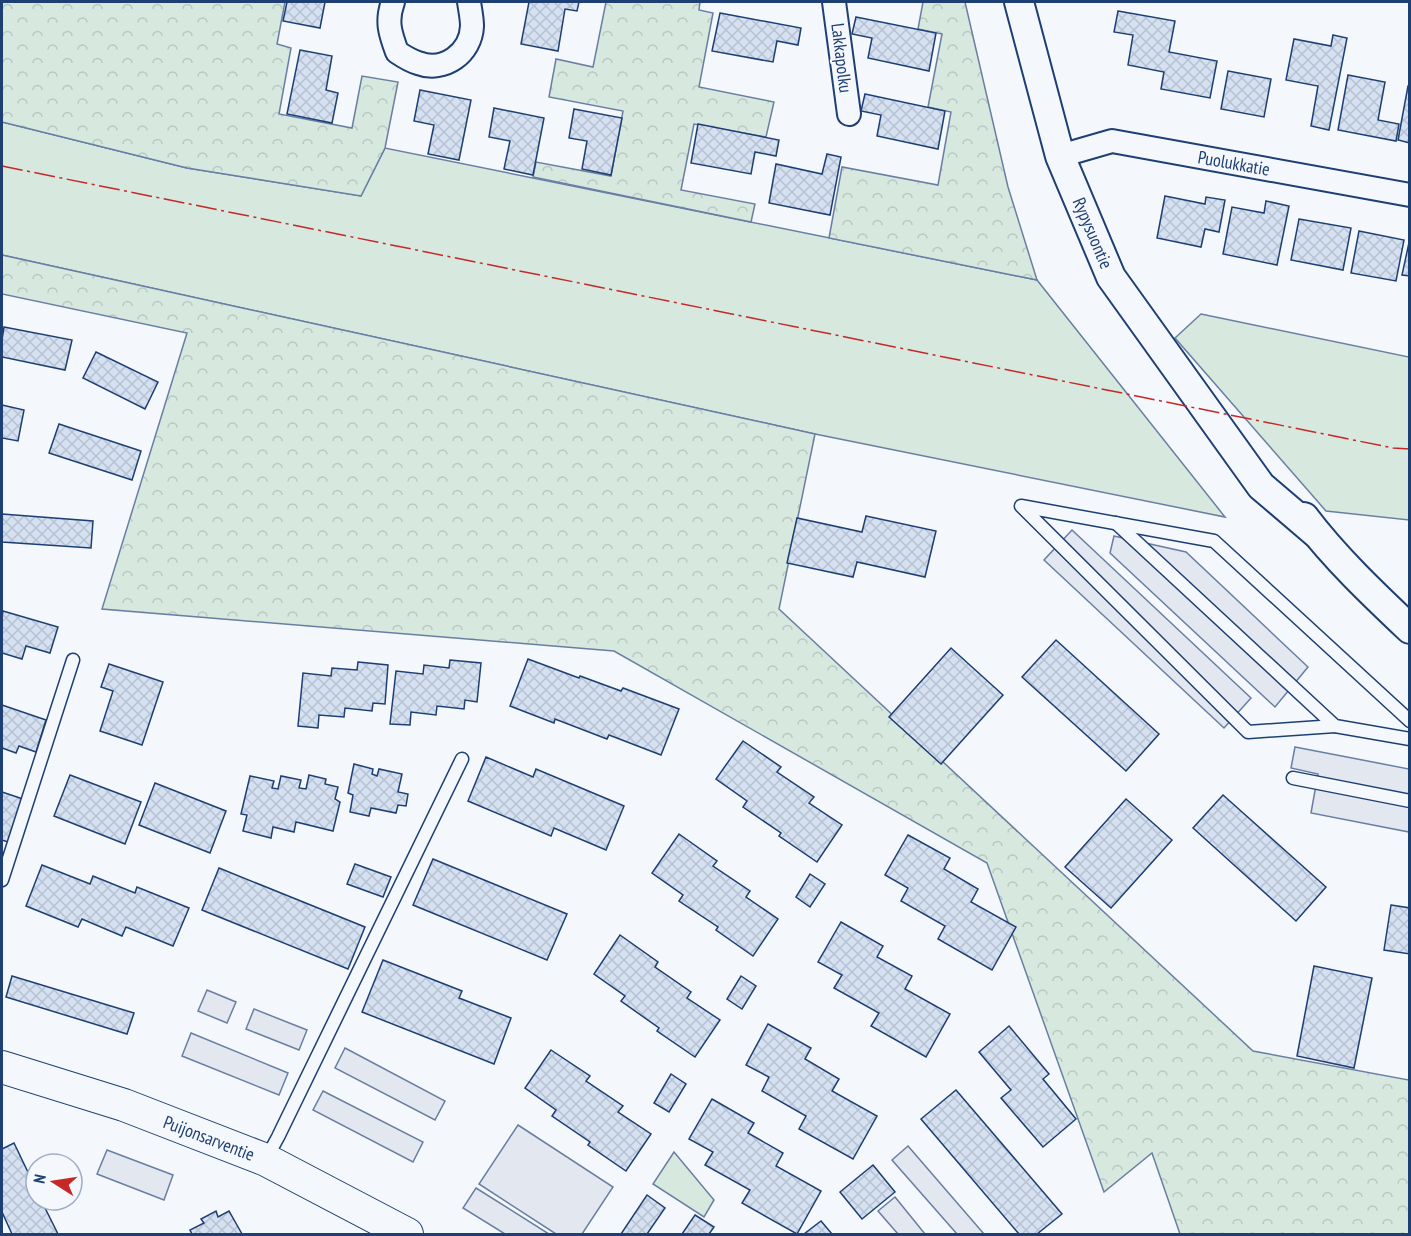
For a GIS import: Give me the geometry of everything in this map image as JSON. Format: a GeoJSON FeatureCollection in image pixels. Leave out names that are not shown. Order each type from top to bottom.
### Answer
{"type":"FeatureCollection","features":[{"type":"Feature","properties":{"kind":"main road","name":"Puijonsarventie"},"geometry":{"type":"LineString","coordinates":[[4,1072],[124,1105],[266,1160],[407,1234]]}},
{"type":"Feature","properties":{"kind":"street"},"geometry":{"type":"LineString","coordinates":[[393,2],[389,12],[389,32],[397,52],[418,64],[430,66],[444,65],[463,51],[472,27],[469,2]]}},
{"type":"Feature","properties":{"kind":"street","name":"Lakkapolku"},"geometry":{"type":"LineString","coordinates":[[834,2],[849,114]]}},
{"type":"Feature","properties":{"kind":"street","name":"Rypysuontie"},"geometry":{"type":"LineString","coordinates":[[1019,2],[1060,156],[1111,277],[1226,436],[1273,477],[1315,532],[1374,596],[1410,629]]}},
{"type":"Feature","properties":{"kind":"street","name":"Puolukkatie"},"geometry":{"type":"LineString","coordinates":[[1060,156],[1112,141],[1410,195]]}},
{"type":"Feature","properties":{"kind":"lane"},"geometry":{"type":"LineString","coordinates":[[1410,721],[1214,541],[1021,506],[1248,732],[1335,726],[1410,739]]}},
{"type":"Feature","properties":{"kind":"lane"},"geometry":{"type":"LineString","coordinates":[[1116,523],[1335,726]]}},
{"type":"Feature","properties":{"kind":"lane"},"geometry":{"type":"LineString","coordinates":[[2,880],[73,660]]}},
{"type":"Feature","properties":{"kind":"lane"},"geometry":{"type":"LineString","coordinates":[[266,1160],[462,759]]}},
{"type":"Feature","properties":{"kind":"lane"},"geometry":{"type":"LineString","coordinates":[[1293,778],[1410,801]]}},
{"type":"Feature","properties":{"kind":"green space"},"geometry":{"type":"Polygon","coordinates":[[[2,2],[285,2],[277,44],[291,48],[279,114],[352,128],[362,76],[398,82],[385,148],[361,196],[187,168],[2,122],[2,2]]]}},
{"type":"Feature","properties":{"kind":"green space"},"geometry":{"type":"Polygon","coordinates":[[[606,2],[700,2],[699,10],[713,13],[699,87],[774,102],[766,137],[694,124],[681,190],[755,204],[751,222],[533,177],[536,162],[611,176],[623,111],[549,97],[556,59],[593,67],[606,2]]]}},
{"type":"Feature","properties":{"kind":"green space"},"geometry":{"type":"Polygon","coordinates":[[[923,2],[965,2],[1008,187],[1037,280],[829,238],[842,167],[938,185],[951,112],[928,107],[942,34],[918,29],[923,2]]]}},
{"type":"Feature","properties":{"kind":"green space"},"geometry":{"type":"Polygon","coordinates":[[[2,122],[187,168],[361,196],[385,148],[1037,280],[1225,517],[815,434],[2,255],[2,122]]]}},
{"type":"Feature","properties":{"kind":"green space"},"geometry":{"type":"Polygon","coordinates":[[[2,255],[815,434],[779,609],[1253,1051],[1409,1080],[1409,1234],[1180,1234],[1152,1153],[1104,1192],[987,863],[614,651],[102,609],[187,333],[2,294],[2,255]]]}},
{"type":"Feature","properties":{"kind":"green space"},"geometry":{"type":"Polygon","coordinates":[[[1201,314],[1409,357],[1409,520],[1326,511],[1175,338],[1201,314]]]}},
{"type":"Feature","properties":{"kind":"green space"},"geometry":{"type":"Polygon","coordinates":[[[674,1152],[714,1200],[704,1217],[653,1184],[674,1152]]]}},
{"type":"Feature","properties":{"kind":"shaded area"},"geometry":{"type":"Polygon","coordinates":[[[1072,530],[1251,698],[1224,728],[1044,560],[1072,530]]]}},
{"type":"Feature","properties":{"kind":"shaded area"},"geometry":{"type":"Polygon","coordinates":[[[1114,536],[1186,552],[1308,667],[1275,707],[1110,553],[1114,536]]]}},
{"type":"Feature","properties":{"kind":"shaded area"},"geometry":{"type":"Polygon","coordinates":[[[1295,747],[1409,769],[1409,832],[1311,813],[1318,774],[1291,768],[1295,747]]]}},
{"type":"Feature","properties":{"kind":"shaded area"},"geometry":{"type":"Polygon","coordinates":[[[207,990],[236,1002],[227,1023],[198,1011],[207,990]]]}},
{"type":"Feature","properties":{"kind":"shaded area"},"geometry":{"type":"Polygon","coordinates":[[[254,1009],[307,1030],[299,1050],[246,1029],[254,1009]]]}},
{"type":"Feature","properties":{"kind":"shaded area"},"geometry":{"type":"Polygon","coordinates":[[[191,1033],[288,1073],[279,1095],[182,1056],[191,1033]]]}},
{"type":"Feature","properties":{"kind":"shaded area"},"geometry":{"type":"Polygon","coordinates":[[[345,1048],[445,1101],[435,1120],[335,1068],[345,1048]]]}},
{"type":"Feature","properties":{"kind":"shaded area"},"geometry":{"type":"Polygon","coordinates":[[[323,1091],[423,1142],[413,1162],[313,1110],[323,1091]]]}},
{"type":"Feature","properties":{"kind":"shaded area"},"geometry":{"type":"Polygon","coordinates":[[[518,1125],[613,1187],[582,1234],[556,1234],[479,1184],[518,1125]]]}},
{"type":"Feature","properties":{"kind":"shaded area"},"geometry":{"type":"Polygon","coordinates":[[[908,1146],[984,1234],[957,1234],[892,1160],[908,1146]]]}},
{"type":"Feature","properties":{"kind":"shaded area"},"geometry":{"type":"Polygon","coordinates":[[[107,1150],[173,1175],[164,1200],[97,1174],[107,1150]]]}},
{"type":"Feature","properties":{"kind":"shaded area"},"geometry":{"type":"Polygon","coordinates":[[[476,1188],[549,1234],[505,1234],[463,1208],[476,1188]]]}},
{"type":"Feature","properties":{"kind":"shaded area"},"geometry":{"type":"Polygon","coordinates":[[[895,1197],[925,1234],[898,1234],[878,1211],[895,1197]]]}},
{"type":"Feature","properties":{"kind":"building"},"geometry":{"type":"Polygon","coordinates":[[[287,2],[325,2],[320,28],[283,21],[287,2]]]}},
{"type":"Feature","properties":{"kind":"building"},"geometry":{"type":"Polygon","coordinates":[[[529,2],[579,2],[577,11],[565,9],[558,51],[521,44],[529,2]]]}},
{"type":"Feature","properties":{"kind":"building"},"geometry":{"type":"Polygon","coordinates":[[[1118,11],[1175,21],[1169,52],[1217,61],[1210,98],[1161,89],[1164,72],[1128,65],[1133,35],[1114,32],[1118,11]]]}},
{"type":"Feature","properties":{"kind":"building"},"geometry":{"type":"Polygon","coordinates":[[[720,13],[801,28],[798,45],[777,41],[773,62],[712,51],[720,13]]]}},
{"type":"Feature","properties":{"kind":"building"},"geometry":{"type":"Polygon","coordinates":[[[856,17],[936,33],[929,71],[868,58],[872,38],[852,34],[856,17]]]}},
{"type":"Feature","properties":{"kind":"building"},"geometry":{"type":"Polygon","coordinates":[[[1333,35],[1347,38],[1329,130],[1311,126],[1318,86],[1286,80],[1294,39],[1331,46],[1333,35]]]}},
{"type":"Feature","properties":{"kind":"building"},"geometry":{"type":"Polygon","coordinates":[[[300,50],[332,56],[326,90],[338,93],[332,123],[287,114],[300,50]]]}},
{"type":"Feature","properties":{"kind":"building"},"geometry":{"type":"Polygon","coordinates":[[[1228,71],[1271,79],[1264,117],[1221,109],[1228,71]]]}},
{"type":"Feature","properties":{"kind":"building"},"geometry":{"type":"Polygon","coordinates":[[[1348,75],[1385,82],[1378,120],[1399,124],[1396,141],[1338,130],[1348,75]]]}},
{"type":"Feature","properties":{"kind":"building"},"geometry":{"type":"Polygon","coordinates":[[[1408,86],[1410,86],[1410,143],[1398,140],[1408,86]]]}},
{"type":"Feature","properties":{"kind":"building"},"geometry":{"type":"Polygon","coordinates":[[[420,90],[471,100],[459,160],[428,154],[434,125],[414,121],[420,90]]]}},
{"type":"Feature","properties":{"kind":"building"},"geometry":{"type":"Polygon","coordinates":[[[865,94],[945,111],[938,149],[877,136],[881,115],[861,111],[865,94]]]}},
{"type":"Feature","properties":{"kind":"building"},"geometry":{"type":"Polygon","coordinates":[[[494,108],[544,118],[533,175],[504,169],[510,141],[489,137],[494,108]]]}},
{"type":"Feature","properties":{"kind":"building"},"geometry":{"type":"Polygon","coordinates":[[[574,109],[622,118],[611,175],[582,169],[587,141],[569,138],[574,109]]]}},
{"type":"Feature","properties":{"kind":"building"},"geometry":{"type":"Polygon","coordinates":[[[698,124],[779,140],[776,156],[755,152],[751,174],[691,163],[698,124]]]}},
{"type":"Feature","properties":{"kind":"building"},"geometry":{"type":"Polygon","coordinates":[[[827,154],[841,157],[830,215],[769,203],[776,164],[822,174],[827,154]]]}},
{"type":"Feature","properties":{"kind":"building"},"geometry":{"type":"Polygon","coordinates":[[[1165,196],[1205,204],[1206,197],[1225,200],[1219,232],[1205,229],[1201,247],[1157,238],[1165,196]]]}},
{"type":"Feature","properties":{"kind":"building"},"geometry":{"type":"Polygon","coordinates":[[[1266,201],[1289,206],[1277,265],[1223,254],[1232,207],[1264,213],[1266,201]]]}},
{"type":"Feature","properties":{"kind":"building"},"geometry":{"type":"Polygon","coordinates":[[[1299,219],[1351,228],[1343,270],[1291,260],[1299,219]]]}},
{"type":"Feature","properties":{"kind":"building"},"geometry":{"type":"Polygon","coordinates":[[[1359,231],[1404,240],[1396,281],[1351,273],[1359,231]]]}},
{"type":"Feature","properties":{"kind":"building"},"geometry":{"type":"Polygon","coordinates":[[[1410,238],[1410,276],[1402,275],[1410,238]]]}},
{"type":"Feature","properties":{"kind":"building"},"geometry":{"type":"Polygon","coordinates":[[[4,327],[72,340],[65,370],[2,357],[4,327]]]}},
{"type":"Feature","properties":{"kind":"building"},"geometry":{"type":"Polygon","coordinates":[[[96,352],[158,382],[145,409],[83,378],[96,352]]]}},
{"type":"Feature","properties":{"kind":"building"},"geometry":{"type":"Polygon","coordinates":[[[2,405],[24,410],[18,441],[2,438],[2,405]]]}},
{"type":"Feature","properties":{"kind":"building"},"geometry":{"type":"Polygon","coordinates":[[[59,424],[141,451],[132,480],[49,453],[59,424]]]}},
{"type":"Feature","properties":{"kind":"building"},"geometry":{"type":"Polygon","coordinates":[[[2,514],[93,521],[91,548],[2,542],[2,514]]]}},
{"type":"Feature","properties":{"kind":"building"},"geometry":{"type":"Polygon","coordinates":[[[866,516],[936,531],[925,577],[857,562],[853,577],[787,563],[797,518],[862,532],[866,516]]]}},
{"type":"Feature","properties":{"kind":"building"},"geometry":{"type":"Polygon","coordinates":[[[3,611],[58,627],[50,653],[26,646],[22,659],[2,653],[3,611]]]}},
{"type":"Feature","properties":{"kind":"building"},"geometry":{"type":"Polygon","coordinates":[[[1056,640],[1159,734],[1126,771],[1022,677],[1056,640]]]}},
{"type":"Feature","properties":{"kind":"building"},"geometry":{"type":"Polygon","coordinates":[[[951,648],[1003,695],[941,764],[889,717],[951,648]]]}},
{"type":"Feature","properties":{"kind":"building"},"geometry":{"type":"Polygon","coordinates":[[[528,659],[621,691],[623,688],[679,709],[661,755],[609,735],[607,739],[555,719],[554,723],[510,706],[528,659]]]}},
{"type":"Feature","properties":{"kind":"building"},"geometry":{"type":"Polygon","coordinates":[[[450,660],[481,663],[477,702],[465,700],[464,709],[437,706],[436,715],[411,712],[410,725],[390,724],[396,671],[423,674],[424,665],[449,668],[450,660]]]}},
{"type":"Feature","properties":{"kind":"building"},"geometry":{"type":"Polygon","coordinates":[[[358,662],[388,665],[385,704],[373,703],[372,711],[345,708],[344,717],[319,715],[318,728],[298,726],[303,673],[331,676],[332,668],[357,670],[358,662]]]}},
{"type":"Feature","properties":{"kind":"building"},"geometry":{"type":"Polygon","coordinates":[[[109,664],[163,682],[142,745],[100,731],[113,691],[101,687],[109,664]]]}},
{"type":"Feature","properties":{"kind":"building"},"geometry":{"type":"Polygon","coordinates":[[[2,705],[46,720],[36,752],[19,746],[16,753],[2,748],[2,705]]]}},
{"type":"Feature","properties":{"kind":"building"},"geometry":{"type":"Polygon","coordinates":[[[743,741],[781,767],[777,772],[814,797],[809,803],[842,825],[817,862],[779,836],[781,833],[743,807],[747,801],[716,779],[743,741]]]}},
{"type":"Feature","properties":{"kind":"building"},"geometry":{"type":"Polygon","coordinates":[[[486,757],[533,777],[536,769],[624,806],[606,850],[554,828],[551,836],[468,801],[486,757]]]}},
{"type":"Feature","properties":{"kind":"building"},"geometry":{"type":"Polygon","coordinates":[[[354,764],[373,769],[372,774],[377,776],[379,769],[402,774],[398,792],[408,794],[406,806],[398,805],[396,813],[371,808],[369,816],[350,812],[353,795],[348,793],[354,764]]]}},
{"type":"Feature","properties":{"kind":"building"},"geometry":{"type":"Polygon","coordinates":[[[70,775],[141,802],[125,844],[54,816],[70,775]]]}},
{"type":"Feature","properties":{"kind":"building"},"geometry":{"type":"Polygon","coordinates":[[[309,775],[326,779],[325,784],[338,787],[335,799],[340,802],[333,831],[296,822],[294,832],[273,827],[271,838],[243,831],[247,815],[241,814],[250,776],[274,781],[272,788],[278,789],[281,776],[301,780],[299,788],[306,789],[309,775]]]}},
{"type":"Feature","properties":{"kind":"building"},"geometry":{"type":"Polygon","coordinates":[[[155,783],[226,811],[210,853],[139,825],[155,783]]]}},
{"type":"Feature","properties":{"kind":"building"},"geometry":{"type":"Polygon","coordinates":[[[2,792],[23,799],[8,842],[2,840],[2,792]]]}},
{"type":"Feature","properties":{"kind":"building"},"geometry":{"type":"Polygon","coordinates":[[[1223,795],[1326,887],[1296,921],[1193,828],[1223,795]]]}},
{"type":"Feature","properties":{"kind":"building"},"geometry":{"type":"Polygon","coordinates":[[[1126,799],[1172,840],[1111,908],[1065,867],[1126,799]]]}},
{"type":"Feature","properties":{"kind":"building"},"geometry":{"type":"Polygon","coordinates":[[[679,834],[717,861],[713,866],[750,891],[746,897],[778,919],[753,956],[716,930],[718,927],[679,901],[683,895],[652,873],[679,834]]]}},
{"type":"Feature","properties":{"kind":"building"},"geometry":{"type":"Polygon","coordinates":[[[908,835],[950,858],[944,869],[978,889],[971,902],[1016,927],[992,970],[938,939],[945,926],[901,901],[908,888],[885,875],[908,835]]]}},
{"type":"Feature","properties":{"kind":"building"},"geometry":{"type":"Polygon","coordinates":[[[433,859],[567,914],[547,960],[413,905],[433,859]]]}},
{"type":"Feature","properties":{"kind":"building"},"geometry":{"type":"Polygon","coordinates":[[[355,864],[391,877],[383,897],[347,884],[355,864]]]}},
{"type":"Feature","properties":{"kind":"building"},"geometry":{"type":"Polygon","coordinates":[[[42,865],[90,884],[93,876],[135,893],[137,887],[189,908],[173,946],[126,927],[122,936],[82,919],[78,927],[26,906],[42,865]]]}},
{"type":"Feature","properties":{"kind":"building"},"geometry":{"type":"Polygon","coordinates":[[[219,868],[365,927],[348,969],[202,910],[219,868]]]}},
{"type":"Feature","properties":{"kind":"building"},"geometry":{"type":"Polygon","coordinates":[[[810,874],[825,884],[810,907],[796,897],[810,874]]]}},
{"type":"Feature","properties":{"kind":"building"},"geometry":{"type":"Polygon","coordinates":[[[1391,905],[1410,908],[1410,954],[1384,950],[1391,905]]]}},
{"type":"Feature","properties":{"kind":"building"},"geometry":{"type":"Polygon","coordinates":[[[841,922],[883,946],[877,957],[912,976],[905,989],[950,1014],[926,1057],[871,1026],[879,1013],[834,988],[842,975],[818,962],[841,922]]]}},
{"type":"Feature","properties":{"kind":"building"},"geometry":{"type":"Polygon","coordinates":[[[620,935],[658,962],[655,967],[691,992],[687,998],[720,1020],[695,1057],[657,1031],[659,1028],[621,1001],[625,996],[594,974],[620,935]]]}},
{"type":"Feature","properties":{"kind":"building"},"geometry":{"type":"Polygon","coordinates":[[[383,960],[462,991],[459,998],[511,1018],[494,1064],[362,1012],[383,960]]]}},
{"type":"Feature","properties":{"kind":"building"},"geometry":{"type":"Polygon","coordinates":[[[1314,966],[1372,978],[1354,1068],[1297,1056],[1314,966]]]}},
{"type":"Feature","properties":{"kind":"building"},"geometry":{"type":"Polygon","coordinates":[[[12,976],[134,1013],[127,1034],[6,997],[12,976]]]}},
{"type":"Feature","properties":{"kind":"building"},"geometry":{"type":"Polygon","coordinates":[[[741,976],[756,986],[742,1009],[727,999],[741,976]]]}},
{"type":"Feature","properties":{"kind":"building"},"geometry":{"type":"Polygon","coordinates":[[[768,1024],[811,1048],[805,1059],[839,1079],[832,1091],[877,1116],[853,1159],[799,1129],[806,1116],[762,1091],[769,1077],[746,1065],[768,1024]]]}},
{"type":"Feature","properties":{"kind":"building"},"geometry":{"type":"Polygon","coordinates":[[[1009,1026],[1049,1074],[1043,1079],[1076,1119],[1043,1147],[1001,1098],[1011,1090],[979,1052],[1009,1026]]]}},
{"type":"Feature","properties":{"kind":"building"},"geometry":{"type":"Polygon","coordinates":[[[551,1050],[590,1076],[586,1081],[623,1106],[618,1112],[651,1134],[626,1171],[588,1145],[590,1142],[552,1116],[556,1110],[525,1088],[551,1050]]]}},
{"type":"Feature","properties":{"kind":"building"},"geometry":{"type":"Polygon","coordinates":[[[671,1074],[686,1084],[669,1112],[654,1103],[671,1074]]]}},
{"type":"Feature","properties":{"kind":"building"},"geometry":{"type":"Polygon","coordinates":[[[956,1090],[1062,1214],[1037,1234],[1019,1234],[921,1119],[956,1090]]]}},
{"type":"Feature","properties":{"kind":"building"},"geometry":{"type":"Polygon","coordinates":[[[712,1099],[754,1123],[748,1133],[783,1153],[776,1166],[821,1191],[797,1234],[742,1203],[750,1190],[705,1165],[713,1152],[689,1139],[712,1099]]]}},
{"type":"Feature","properties":{"kind":"building"},"geometry":{"type":"Polygon","coordinates":[[[14,1143],[24,1164],[24,1212],[47,1212],[58,1234],[12,1234],[2,1212],[2,1149],[14,1143]]]}},
{"type":"Feature","properties":{"kind":"building"},"geometry":{"type":"Polygon","coordinates":[[[873,1165],[895,1192],[862,1219],[840,1192],[873,1165]]]}},
{"type":"Feature","properties":{"kind":"building"},"geometry":{"type":"Polygon","coordinates":[[[647,1195],[665,1208],[647,1234],[621,1234],[647,1195]]]}},
{"type":"Feature","properties":{"kind":"building"},"geometry":{"type":"Polygon","coordinates":[[[216,1211],[218,1217],[229,1211],[242,1234],[192,1234],[190,1230],[204,1223],[201,1219],[216,1211]]]}},
{"type":"Feature","properties":{"kind":"building"},"geometry":{"type":"Polygon","coordinates":[[[695,1215],[714,1227],[709,1234],[682,1234],[695,1215]]]}},
{"type":"Feature","properties":{"kind":"building"},"geometry":{"type":"Polygon","coordinates":[[[821,1221],[832,1234],[804,1234],[821,1221]]]}},
{"type":"Feature","properties":{"kind":"power"},"geometry":{"type":"LineString","coordinates":[[2,166],[1393,448],[1410,449]]}}]}
